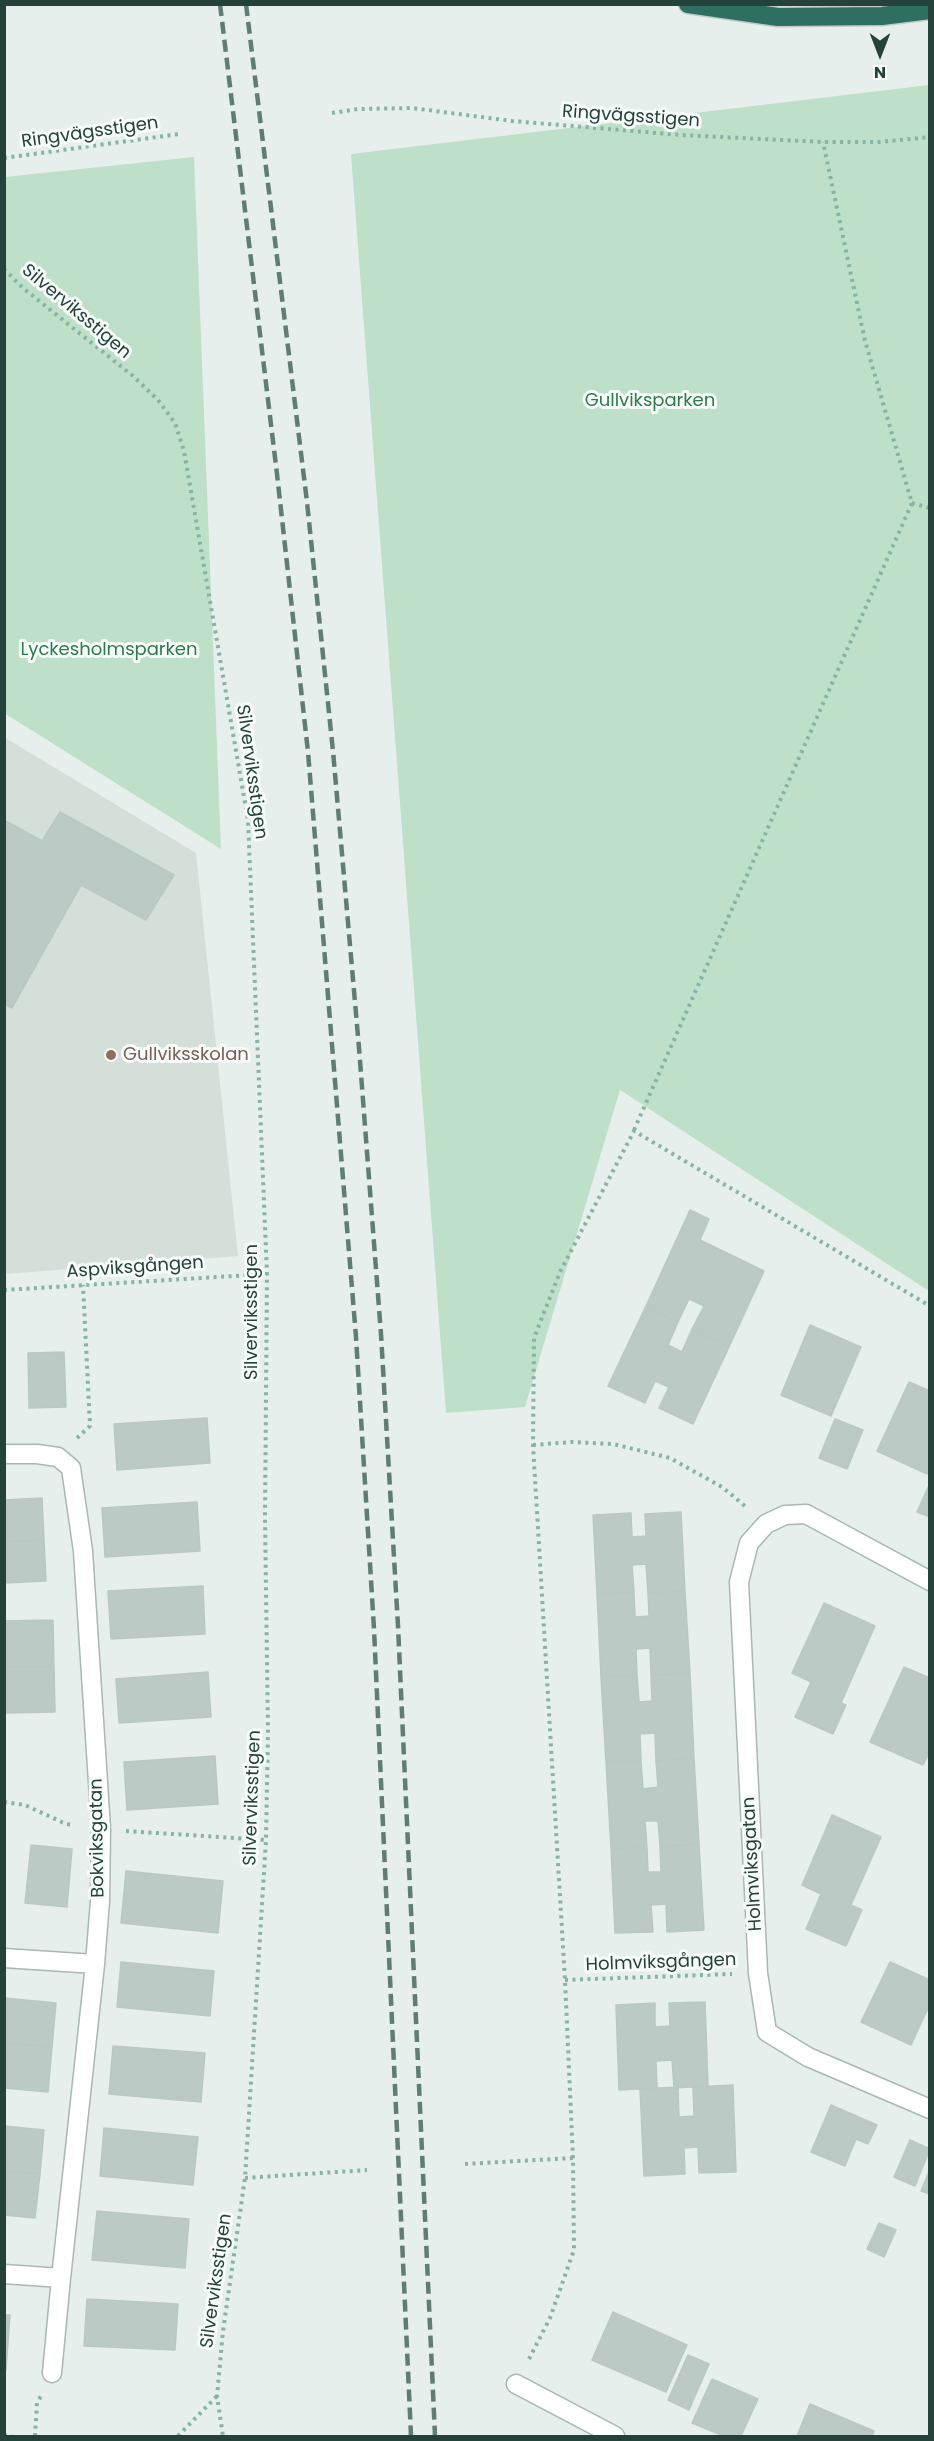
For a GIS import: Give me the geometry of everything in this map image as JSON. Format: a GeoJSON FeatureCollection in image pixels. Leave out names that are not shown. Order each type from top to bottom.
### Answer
{"type":"FeatureCollection","features":[{"type":"Feature","properties":{"kind":"highway"},"geometry":{"type":"LineString","coordinates":[[688,4],[778,17],[882,16],[930,10]]}},
{"type":"Feature","properties":{"kind":"street"},"geometry":{"type":"LineString","coordinates":[[4,1454],[58,1456]]}},
{"type":"Feature","properties":{"kind":"street","name":"Bokviksgatan"},"geometry":{"type":"LineString","coordinates":[[52,2373],[100,1901],[100,1829],[83,1551],[71,1468],[58,1456]]}},
{"type":"Feature","properties":{"kind":"street"},"geometry":{"type":"LineString","coordinates":[[766,1524],[785,1515],[806,1514],[930,1581]]}},
{"type":"Feature","properties":{"kind":"street","name":"Holmviksgatan"},"geometry":{"type":"LineString","coordinates":[[766,1524],[749,1543],[739,1582],[758,1973],[767,2032],[808,2057],[930,2109]]}},
{"type":"Feature","properties":{"kind":"street"},"geometry":{"type":"LineString","coordinates":[[4,1958],[95,1964]]}},
{"type":"Feature","properties":{"kind":"street"},"geometry":{"type":"LineString","coordinates":[[4,2274],[60,2278]]}},
{"type":"Feature","properties":{"kind":"street"},"geometry":{"type":"LineString","coordinates":[[516,2384],[615,2436]]}},
{"type":"Feature","properties":{"kind":"path","name":"Ringvägsstigen"},"geometry":{"type":"LineString","coordinates":[[332,113],[358,109],[412,108],[512,121],[681,135],[823,142],[879,142],[930,137]]}},
{"type":"Feature","properties":{"kind":"path","name":"Ringvägsstigen"},"geometry":{"type":"LineString","coordinates":[[4,158],[179,134]]}},
{"type":"Feature","properties":{"kind":"path"},"geometry":{"type":"LineString","coordinates":[[516,2384],[550,2318],[574,2250],[573,2158],[565,1980],[533,1445],[534,1338],[560,1272],[634,1131],[912,503],[865,341],[823,142]]}},
{"type":"Feature","properties":{"kind":"path","name":"Silverviksstigen"},"geometry":{"type":"LineString","coordinates":[[4,269],[23,288],[133,376],[158,400],[175,423],[184,451],[248,820],[267,1274],[265,1516],[268,1732],[266,1840],[245,2178],[223,2331],[217,2396],[223,2436]]}},
{"type":"Feature","properties":{"kind":"path"},"geometry":{"type":"LineString","coordinates":[[912,503],[930,508]]}},
{"type":"Feature","properties":{"kind":"path"},"geometry":{"type":"LineString","coordinates":[[634,1131],[930,1306]]}},
{"type":"Feature","properties":{"kind":"path","name":"Aspviksgången"},"geometry":{"type":"LineString","coordinates":[[4,1290],[267,1274]]}},
{"type":"Feature","properties":{"kind":"path"},"geometry":{"type":"LineString","coordinates":[[58,1456],[90,1426],[83,1285]]}},
{"type":"Feature","properties":{"kind":"path"},"geometry":{"type":"LineString","coordinates":[[533,1445],[571,1442],[613,1444],[670,1458],[722,1487],[766,1524]]}},
{"type":"Feature","properties":{"kind":"path"},"geometry":{"type":"LineString","coordinates":[[4,1802],[25,1805],[66,1824],[100,1829],[266,1840]]}},
{"type":"Feature","properties":{"kind":"path","name":"Holmviksgången"},"geometry":{"type":"LineString","coordinates":[[565,1980],[758,1973]]}},
{"type":"Feature","properties":{"kind":"path"},"geometry":{"type":"LineString","coordinates":[[465,2164],[573,2158]]}},
{"type":"Feature","properties":{"kind":"path"},"geometry":{"type":"LineString","coordinates":[[245,2178],[367,2170]]}},
{"type":"Feature","properties":{"kind":"path"},"geometry":{"type":"LineString","coordinates":[[35,2436],[37,2403],[52,2373]]}},
{"type":"Feature","properties":{"kind":"path"},"geometry":{"type":"LineString","coordinates":[[178,2436],[217,2396]]}},
{"type":"Feature","properties":{"kind":"path"},"geometry":{"type":"LineString","coordinates":[[4,2435],[12,2436]]}},
{"type":"Feature","properties":{"kind":"shaded area","name":"Gullviksskolan"},"geometry":{"type":"Polygon","coordinates":[[[4,737],[196,853],[238,1256],[5,1274],[4,737]]]}},
{"type":"Feature","properties":{"kind":"green space","name":"Gullviksparken"},"geometry":{"type":"Polygon","coordinates":[[[929,85],[929,1291],[620,1090],[525,1407],[446,1413],[351,154],[929,85]]]}},
{"type":"Feature","properties":{"kind":"green space","name":"Lyckesholmsparken"},"geometry":{"type":"Polygon","coordinates":[[[194,157],[221,849],[4,713],[5,177],[194,157]]]}},
{"type":"Feature","properties":{"kind":"building"},"geometry":{"type":"Polygon","coordinates":[[[60,812],[174,875],[146,920],[81,885],[12,1008],[4,1004],[4,820],[42,841],[60,812]]]}},
{"type":"Feature","properties":{"kind":"building"},"geometry":{"type":"Polygon","coordinates":[[[690,1210],[709,1219],[700,1240],[764,1271],[729,1347],[692,1329],[704,1306],[689,1299],[678,1322],[646,1306],[690,1210]]]}},
{"type":"Feature","properties":{"kind":"building"},"geometry":{"type":"Polygon","coordinates":[[[646,1306],[678,1322],[668,1345],[682,1352],[692,1329],[729,1347],[693,1424],[659,1408],[669,1387],[655,1381],[645,1403],[608,1386],[646,1306]]]}},
{"type":"Feature","properties":{"kind":"building"},"geometry":{"type":"Polygon","coordinates":[[[810,1325],[861,1347],[831,1416],[781,1395],[810,1325]]]}},
{"type":"Feature","properties":{"kind":"building"},"geometry":{"type":"Polygon","coordinates":[[[64,1352],[66,1407],[29,1408],[28,1353],[64,1352]]]}},
{"type":"Feature","properties":{"kind":"building"},"geometry":{"type":"Polygon","coordinates":[[[909,1382],[930,1391],[930,1468],[927,1474],[877,1451],[909,1382]]]}},
{"type":"Feature","properties":{"kind":"building"},"geometry":{"type":"Polygon","coordinates":[[[207,1418],[210,1463],[117,1470],[114,1424],[207,1418]]]}},
{"type":"Feature","properties":{"kind":"building"},"geometry":{"type":"Polygon","coordinates":[[[835,1419],[863,1430],[847,1469],[819,1458],[835,1419]]]}},
{"type":"Feature","properties":{"kind":"building"},"geometry":{"type":"Polygon","coordinates":[[[930,1483],[930,1517],[917,1512],[930,1483]]]}},
{"type":"Feature","properties":{"kind":"building"},"geometry":{"type":"Polygon","coordinates":[[[42,1498],[44,1540],[4,1542],[4,1500],[42,1498]]]}},
{"type":"Feature","properties":{"kind":"building"},"geometry":{"type":"Polygon","coordinates":[[[197,1502],[200,1551],[105,1557],[102,1508],[197,1502]]]}},
{"type":"Feature","properties":{"kind":"building"},"geometry":{"type":"Polygon","coordinates":[[[681,1512],[685,1591],[648,1593],[646,1564],[632,1565],[634,1592],[597,1594],[593,1515],[631,1513],[632,1537],[646,1536],[645,1514],[681,1512]]]}},
{"type":"Feature","properties":{"kind":"building"},"geometry":{"type":"Polygon","coordinates":[[[44,1540],[46,1581],[4,1583],[4,1542],[44,1540]]]}},
{"type":"Feature","properties":{"kind":"building"},"geometry":{"type":"Polygon","coordinates":[[[203,1586],[205,1634],[111,1639],[108,1591],[203,1586]]]}},
{"type":"Feature","properties":{"kind":"building"},"geometry":{"type":"Polygon","coordinates":[[[685,1591],[690,1673],[651,1675],[650,1648],[636,1649],[637,1675],[601,1677],[597,1594],[634,1592],[635,1617],[649,1616],[648,1593],[685,1591]]]}},
{"type":"Feature","properties":{"kind":"building"},"geometry":{"type":"Polygon","coordinates":[[[824,1603],[875,1626],[841,1703],[846,1705],[833,1734],[795,1717],[811,1682],[792,1673],[824,1603]]]}},
{"type":"Feature","properties":{"kind":"building"},"geometry":{"type":"Polygon","coordinates":[[[53,1620],[54,1666],[4,1667],[4,1621],[53,1620]]]}},
{"type":"Feature","properties":{"kind":"building"},"geometry":{"type":"Polygon","coordinates":[[[54,1666],[55,1712],[4,1713],[4,1667],[54,1666]]]}},
{"type":"Feature","properties":{"kind":"building"},"geometry":{"type":"Polygon","coordinates":[[[904,1667],[930,1678],[930,1751],[923,1765],[870,1742],[904,1667]]]}},
{"type":"Feature","properties":{"kind":"building"},"geometry":{"type":"Polygon","coordinates":[[[208,1672],[211,1717],[119,1723],[116,1679],[208,1672]]]}},
{"type":"Feature","properties":{"kind":"building"},"geometry":{"type":"Polygon","coordinates":[[[690,1673],[694,1758],[656,1761],[655,1733],[640,1734],[641,1761],[606,1762],[601,1677],[637,1675],[639,1702],[652,1701],[651,1675],[690,1673]]]}},
{"type":"Feature","properties":{"kind":"building"},"geometry":{"type":"Polygon","coordinates":[[[215,1756],[218,1804],[127,1810],[124,1762],[215,1756]]]}},
{"type":"Feature","properties":{"kind":"building"},"geometry":{"type":"Polygon","coordinates":[[[694,1758],[699,1844],[660,1847],[658,1821],[645,1821],[647,1847],[611,1849],[606,1762],[641,1761],[643,1789],[658,1787],[656,1761],[694,1758]]]}},
{"type":"Feature","properties":{"kind":"building"},"geometry":{"type":"Polygon","coordinates":[[[832,1815],[881,1837],[851,1905],[862,1910],[846,1946],[806,1929],[821,1894],[802,1885],[832,1815]]]}},
{"type":"Feature","properties":{"kind":"building"},"geometry":{"type":"Polygon","coordinates":[[[699,1844],[704,1930],[667,1932],[666,1904],[651,1905],[653,1932],[615,1933],[611,1849],[647,1847],[648,1872],[661,1872],[660,1847],[699,1844]]]}},
{"type":"Feature","properties":{"kind":"building"},"geometry":{"type":"Polygon","coordinates":[[[31,1845],[72,1849],[67,1907],[25,1903],[31,1845]]]}},
{"type":"Feature","properties":{"kind":"building"},"geometry":{"type":"Polygon","coordinates":[[[126,1871],[223,1881],[218,1933],[121,1923],[126,1871]]]}},
{"type":"Feature","properties":{"kind":"building"},"geometry":{"type":"Polygon","coordinates":[[[121,1962],[214,1971],[210,2016],[117,2007],[121,1962]]]}},
{"type":"Feature","properties":{"kind":"building"},"geometry":{"type":"Polygon","coordinates":[[[890,1962],[930,1980],[930,2004],[911,2045],[861,2022],[890,1962]]]}},
{"type":"Feature","properties":{"kind":"building"},"geometry":{"type":"Polygon","coordinates":[[[4,1998],[56,2003],[52,2047],[4,2043],[4,1998]]]}},
{"type":"Feature","properties":{"kind":"building"},"geometry":{"type":"Polygon","coordinates":[[[705,2002],[708,2086],[674,2088],[672,2060],[656,2061],[657,2088],[619,2090],[616,2005],[655,2003],[655,2027],[670,2026],[669,2003],[705,2002]]]}},
{"type":"Feature","properties":{"kind":"building"},"geometry":{"type":"Polygon","coordinates":[[[4,2043],[52,2047],[48,2092],[4,2088],[4,2043]]]}},
{"type":"Feature","properties":{"kind":"building"},"geometry":{"type":"Polygon","coordinates":[[[113,2046],[205,2053],[201,2102],[109,2094],[113,2046]]]}},
{"type":"Feature","properties":{"kind":"building"},"geometry":{"type":"Polygon","coordinates":[[[733,2085],[736,2172],[699,2173],[698,2147],[684,2148],[685,2174],[644,2176],[640,2089],[678,2087],[679,2117],[694,2116],[693,2087],[733,2085]]]}},
{"type":"Feature","properties":{"kind":"building"},"geometry":{"type":"Polygon","coordinates":[[[831,2105],[877,2125],[868,2144],[856,2139],[845,2166],[811,2152],[831,2105]]]}},
{"type":"Feature","properties":{"kind":"building"},"geometry":{"type":"Polygon","coordinates":[[[4,2126],[44,2130],[40,2174],[4,2171],[4,2126]]]}},
{"type":"Feature","properties":{"kind":"building"},"geometry":{"type":"Polygon","coordinates":[[[104,2128],[198,2137],[193,2185],[100,2176],[104,2128]]]}},
{"type":"Feature","properties":{"kind":"building"},"geometry":{"type":"Polygon","coordinates":[[[910,2140],[930,2149],[915,2186],[894,2177],[910,2140]]]}},
{"type":"Feature","properties":{"kind":"building"},"geometry":{"type":"Polygon","coordinates":[[[930,2169],[930,2194],[921,2191],[930,2169]]]}},
{"type":"Feature","properties":{"kind":"building"},"geometry":{"type":"Polygon","coordinates":[[[4,2171],[40,2174],[35,2218],[4,2215],[4,2171]]]}},
{"type":"Feature","properties":{"kind":"building"},"geometry":{"type":"Polygon","coordinates":[[[97,2211],[189,2219],[185,2268],[92,2260],[97,2211]]]}},
{"type":"Feature","properties":{"kind":"building"},"geometry":{"type":"Polygon","coordinates":[[[879,2223],[896,2230],[884,2257],[867,2249],[879,2223]]]}},
{"type":"Feature","properties":{"kind":"building"},"geometry":{"type":"Polygon","coordinates":[[[87,2299],[178,2304],[175,2350],[84,2346],[87,2299]]]}},
{"type":"Feature","properties":{"kind":"building"},"geometry":{"type":"Polygon","coordinates":[[[613,2312],[687,2345],[666,2392],[592,2360],[613,2312]]]}},
{"type":"Feature","properties":{"kind":"building"},"geometry":{"type":"Polygon","coordinates":[[[4,2315],[10,2315],[6,2370],[4,2370],[4,2315]]]}},
{"type":"Feature","properties":{"kind":"building"},"geometry":{"type":"Polygon","coordinates":[[[688,2355],[709,2364],[689,2410],[668,2400],[688,2355]]]}},
{"type":"Feature","properties":{"kind":"building"},"geometry":{"type":"Polygon","coordinates":[[[712,2379],[758,2399],[741,2436],[724,2436],[692,2423],[712,2379]]]}},
{"type":"Feature","properties":{"kind":"building"},"geometry":{"type":"Polygon","coordinates":[[[810,2404],[874,2431],[872,2436],[797,2436],[810,2404]]]}},
{"type":"Feature","properties":{"kind":"railway"},"geometry":{"type":"LineString","coordinates":[[220,4],[308,752],[356,1337],[374,1629],[411,2436]]}},
{"type":"Feature","properties":{"kind":"railway"},"geometry":{"type":"LineString","coordinates":[[246,4],[307,502],[333,751],[359,1048],[381,1334],[398,1626],[435,2436]]}},
{"type":"Feature","properties":{"kind":"place","name":"Gullviksskolan"},"geometry":{"type":"Point","coordinates":[111,1055]}}]}
